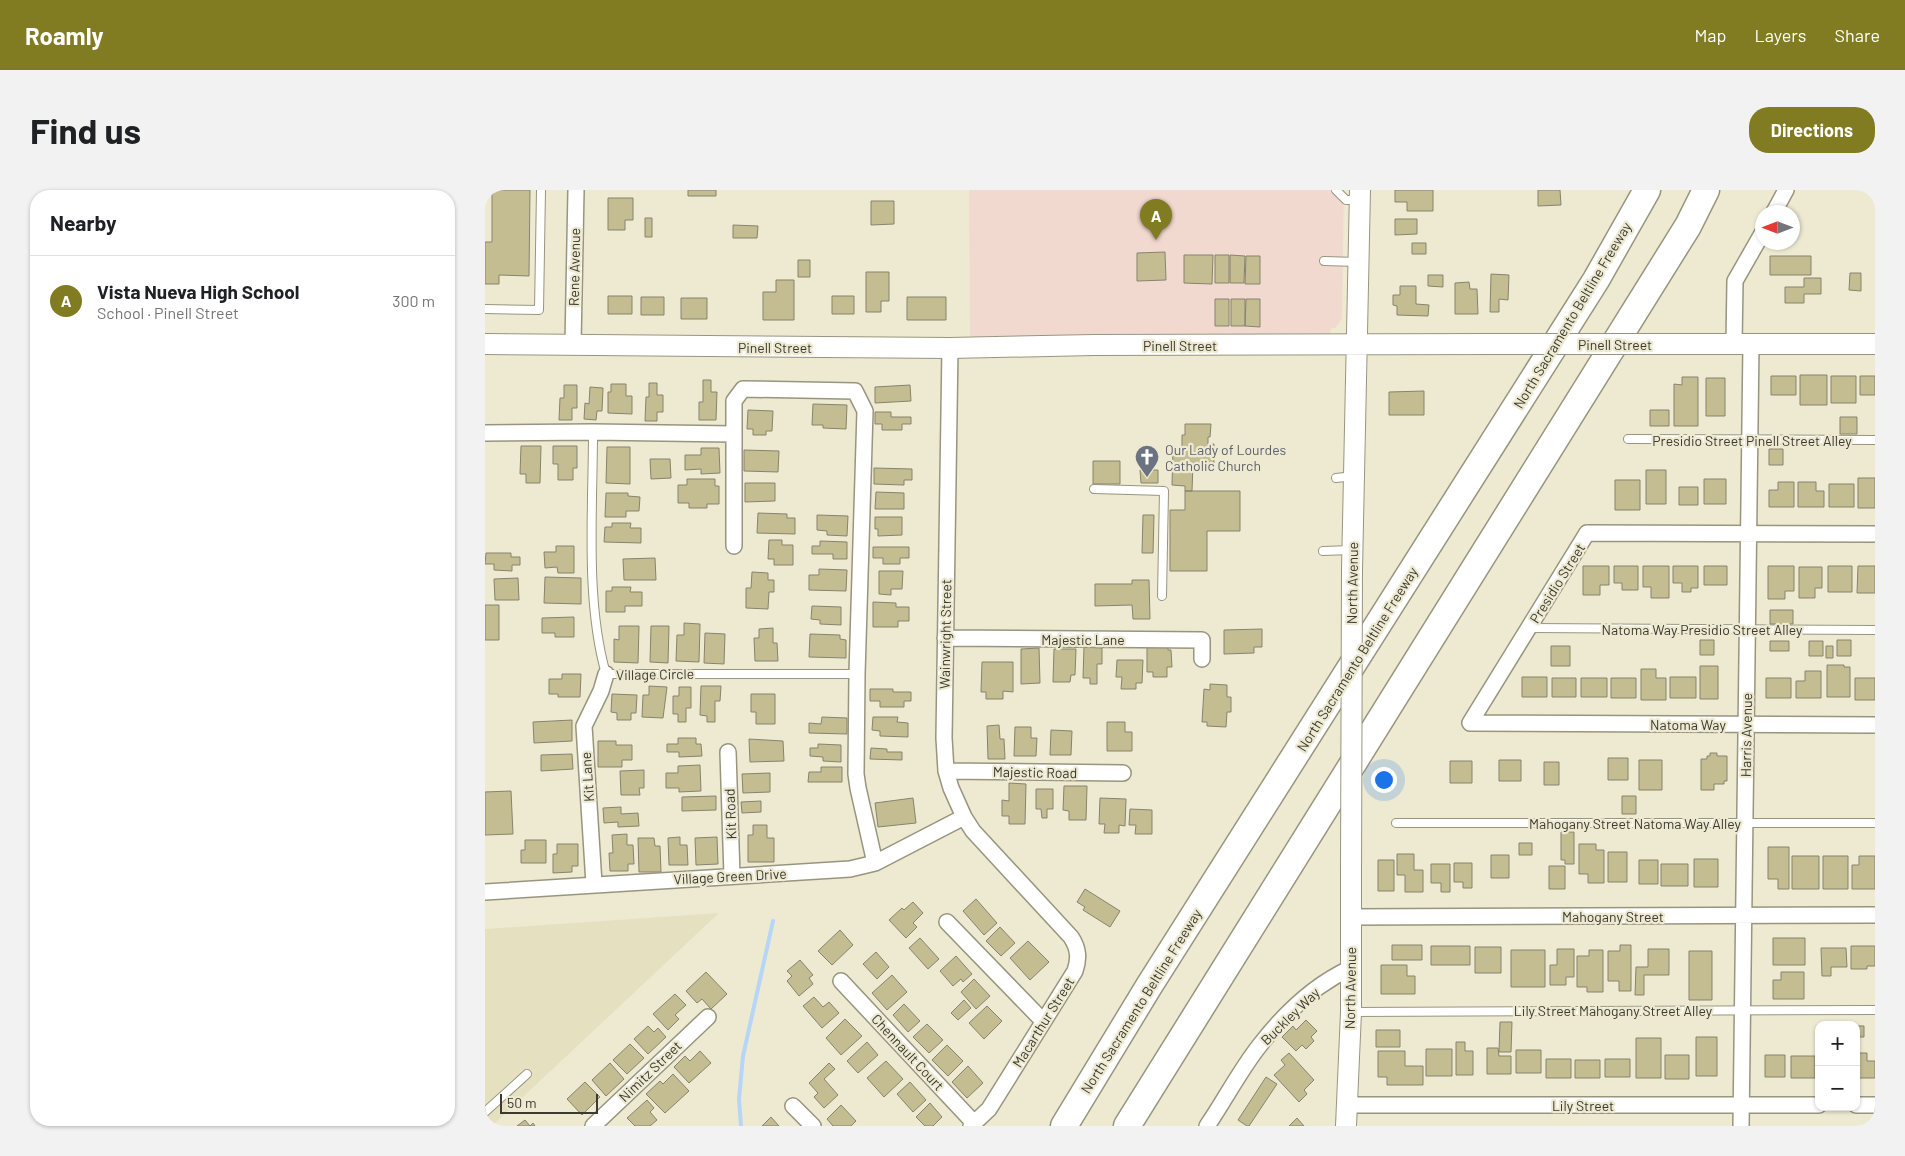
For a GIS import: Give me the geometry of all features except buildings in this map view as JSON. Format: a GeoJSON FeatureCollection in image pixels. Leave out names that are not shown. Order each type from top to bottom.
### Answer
{"type":"FeatureCollection","features":[{"type":"Feature","properties":{"kind":"highway","name":"North Sacramento Beltline Freeway"},"geometry":{"type":"LineString","coordinates":[[1064,1126],[1149,986],[1596,280],[1647,190]]}},
{"type":"Feature","properties":{"kind":"highway"},"geometry":{"type":"LineString","coordinates":[[1127,1126],[1688,226],[1706,190]]}},
{"type":"Feature","properties":{"kind":"street","name":"Rene Avenue"},"geometry":{"type":"LineString","coordinates":[[573,344],[575,190]]}},
{"type":"Feature","properties":{"kind":"street"},"geometry":{"type":"LineString","coordinates":[[1778,205],[1786,190]]}},
{"type":"Feature","properties":{"kind":"street","name":"North Avenue"},"geometry":{"type":"LineString","coordinates":[[1346,1126],[1351,1012],[1353,550],[1345,477],[1357,345],[1360,195]]}},
{"type":"Feature","properties":{"kind":"street","name":"Harris Avenue"},"geometry":{"type":"LineString","coordinates":[[1741,1126],[1750,440],[1743,344],[1735,282],[1755,246]]}},
{"type":"Feature","properties":{"kind":"street","name":"Pinell Street"},"geometry":{"type":"LineString","coordinates":[[485,344],[950,348],[1094,345],[1875,344]]}},
{"type":"Feature","properties":{"kind":"street","name":"Wainwright Street"},"geometry":{"type":"LineString","coordinates":[[950,348],[944,738],[947,771],[951,788],[964,817],[973,831],[1029,891]]}},
{"type":"Feature","properties":{"kind":"street"},"geometry":{"type":"LineString","coordinates":[[734,546],[734,401],[743,389],[855,391],[865,411],[856,774],[875,863]]}},
{"type":"Feature","properties":{"kind":"street"},"geometry":{"type":"LineString","coordinates":[[485,433],[733,434]]}},
{"type":"Feature","properties":{"kind":"street","name":"Presidio Street"},"geometry":{"type":"LineString","coordinates":[[1561,723],[1470,723],[1587,533],[1875,534]]}},
{"type":"Feature","properties":{"kind":"street","name":"Majestic Lane"},"geometry":{"type":"LineString","coordinates":[[945,638],[1202,640],[1202,659]]}},
{"type":"Feature","properties":{"kind":"street","name":"Kit Lane"},"geometry":{"type":"LineString","coordinates":[[594,884],[584,726],[607,674]]}},
{"type":"Feature","properties":{"kind":"street","name":"Natoma Way"},"geometry":{"type":"LineString","coordinates":[[1561,723],[1875,724]]}},
{"type":"Feature","properties":{"kind":"street","name":"Kit Road"},"geometry":{"type":"LineString","coordinates":[[728,752],[732,876]]}},
{"type":"Feature","properties":{"kind":"street","name":"Majestic Road"},"geometry":{"type":"LineString","coordinates":[[947,771],[1123,773]]}},
{"type":"Feature","properties":{"kind":"street","name":"Village Green Drive"},"geometry":{"type":"LineString","coordinates":[[485,892],[851,869],[875,863],[964,817]]}},
{"type":"Feature","properties":{"kind":"street","name":"Macarthur Street"},"geometry":{"type":"LineString","coordinates":[[973,1125],[989,1109],[1075,972],[1078,955],[1075,944],[1029,891]]}},
{"type":"Feature","properties":{"kind":"street","name":"Mahogany Street"},"geometry":{"type":"LineString","coordinates":[[1351,917],[1875,916]]}},
{"type":"Feature","properties":{"kind":"street"},"geometry":{"type":"LineString","coordinates":[[947,922],[1043,1022]]}},
{"type":"Feature","properties":{"kind":"street","name":"Buckley Way"},"geometry":{"type":"LineString","coordinates":[[1207,1126],[1259,1046],[1273,1030],[1331,977],[1351,968]]}},
{"type":"Feature","properties":{"kind":"street","name":"Chennault Court"},"geometry":{"type":"LineString","coordinates":[[841,981],[973,1125]]}},
{"type":"Feature","properties":{"kind":"street","name":"Nimitz Street"},"geometry":{"type":"LineString","coordinates":[[593,1126],[708,1017]]}},
{"type":"Feature","properties":{"kind":"street","name":"Lily Street"},"geometry":{"type":"LineString","coordinates":[[1347,1105],[1815,1105]]}},
{"type":"Feature","properties":{"kind":"street"},"geometry":{"type":"LineString","coordinates":[[1860,1105],[1875,1105]]}},
{"type":"Feature","properties":{"kind":"street"},"geometry":{"type":"LineString","coordinates":[[793,1106],[813,1126]]}},
{"type":"Feature","properties":{"kind":"lane"},"geometry":{"type":"LineString","coordinates":[[485,309],[539,310],[541,190]]}},
{"type":"Feature","properties":{"kind":"lane"},"geometry":{"type":"LineString","coordinates":[[1336,190],[1346,200],[1360,195]]}},
{"type":"Feature","properties":{"kind":"lane"},"geometry":{"type":"LineString","coordinates":[[1324,261],[1358,262]]}},
{"type":"Feature","properties":{"kind":"lane","name":"Village Circle"},"geometry":{"type":"LineString","coordinates":[[593,432],[593,586],[599,644],[607,674],[857,674]]}},
{"type":"Feature","properties":{"kind":"lane","name":"Presidio Street Pinell Street Alley"},"geometry":{"type":"LineString","coordinates":[[1628,439],[1875,440]]}},
{"type":"Feature","properties":{"kind":"lane"},"geometry":{"type":"LineString","coordinates":[[1094,490],[1164,491],[1162,596]]}},
{"type":"Feature","properties":{"kind":"lane"},"geometry":{"type":"LineString","coordinates":[[1323,551],[1353,550]]}},
{"type":"Feature","properties":{"kind":"lane","name":"Natoma Way Presidio Street Alley"},"geometry":{"type":"LineString","coordinates":[[1529,628],[1875,630]]}},
{"type":"Feature","properties":{"kind":"lane","name":"Mahogany Street Natoma Way Alley"},"geometry":{"type":"LineString","coordinates":[[1396,823],[1875,823]]}},
{"type":"Feature","properties":{"kind":"lane","name":"Lily Street Mahogany Street Alley"},"geometry":{"type":"LineString","coordinates":[[1351,1012],[1875,1010]]}},
{"type":"Feature","properties":{"kind":"lane"},"geometry":{"type":"LineString","coordinates":[[485,1112],[527,1074]]}},
{"type":"Feature","properties":{"kind":"shaded area"},"geometry":{"type":"Polygon","coordinates":[[[969,190],[1344,190],[1342,319],[1335,328],[1331,328],[1330,334],[1321,340],[970,340],[969,190]]]}},
{"type":"Feature","properties":{"kind":"shaded area"},"geometry":{"type":"Polygon","coordinates":[[[719,913],[492,1126],[485,1126],[485,929],[719,913]]]}},
{"type":"Feature","properties":{"kind":"waterway"},"geometry":{"type":"LineString","coordinates":[[741,1126],[739,1099],[743,1056],[773,921]]}},
{"type":"Feature","properties":{"kind":"place","name":"Vista Nueva High School"},"geometry":{"type":"Point","coordinates":[1156,240]}},
{"type":"Feature","properties":{"kind":"place","name":"Our Lady of Lourdes Catholic Church"},"geometry":{"type":"Point","coordinates":[1147,478]}}]}
